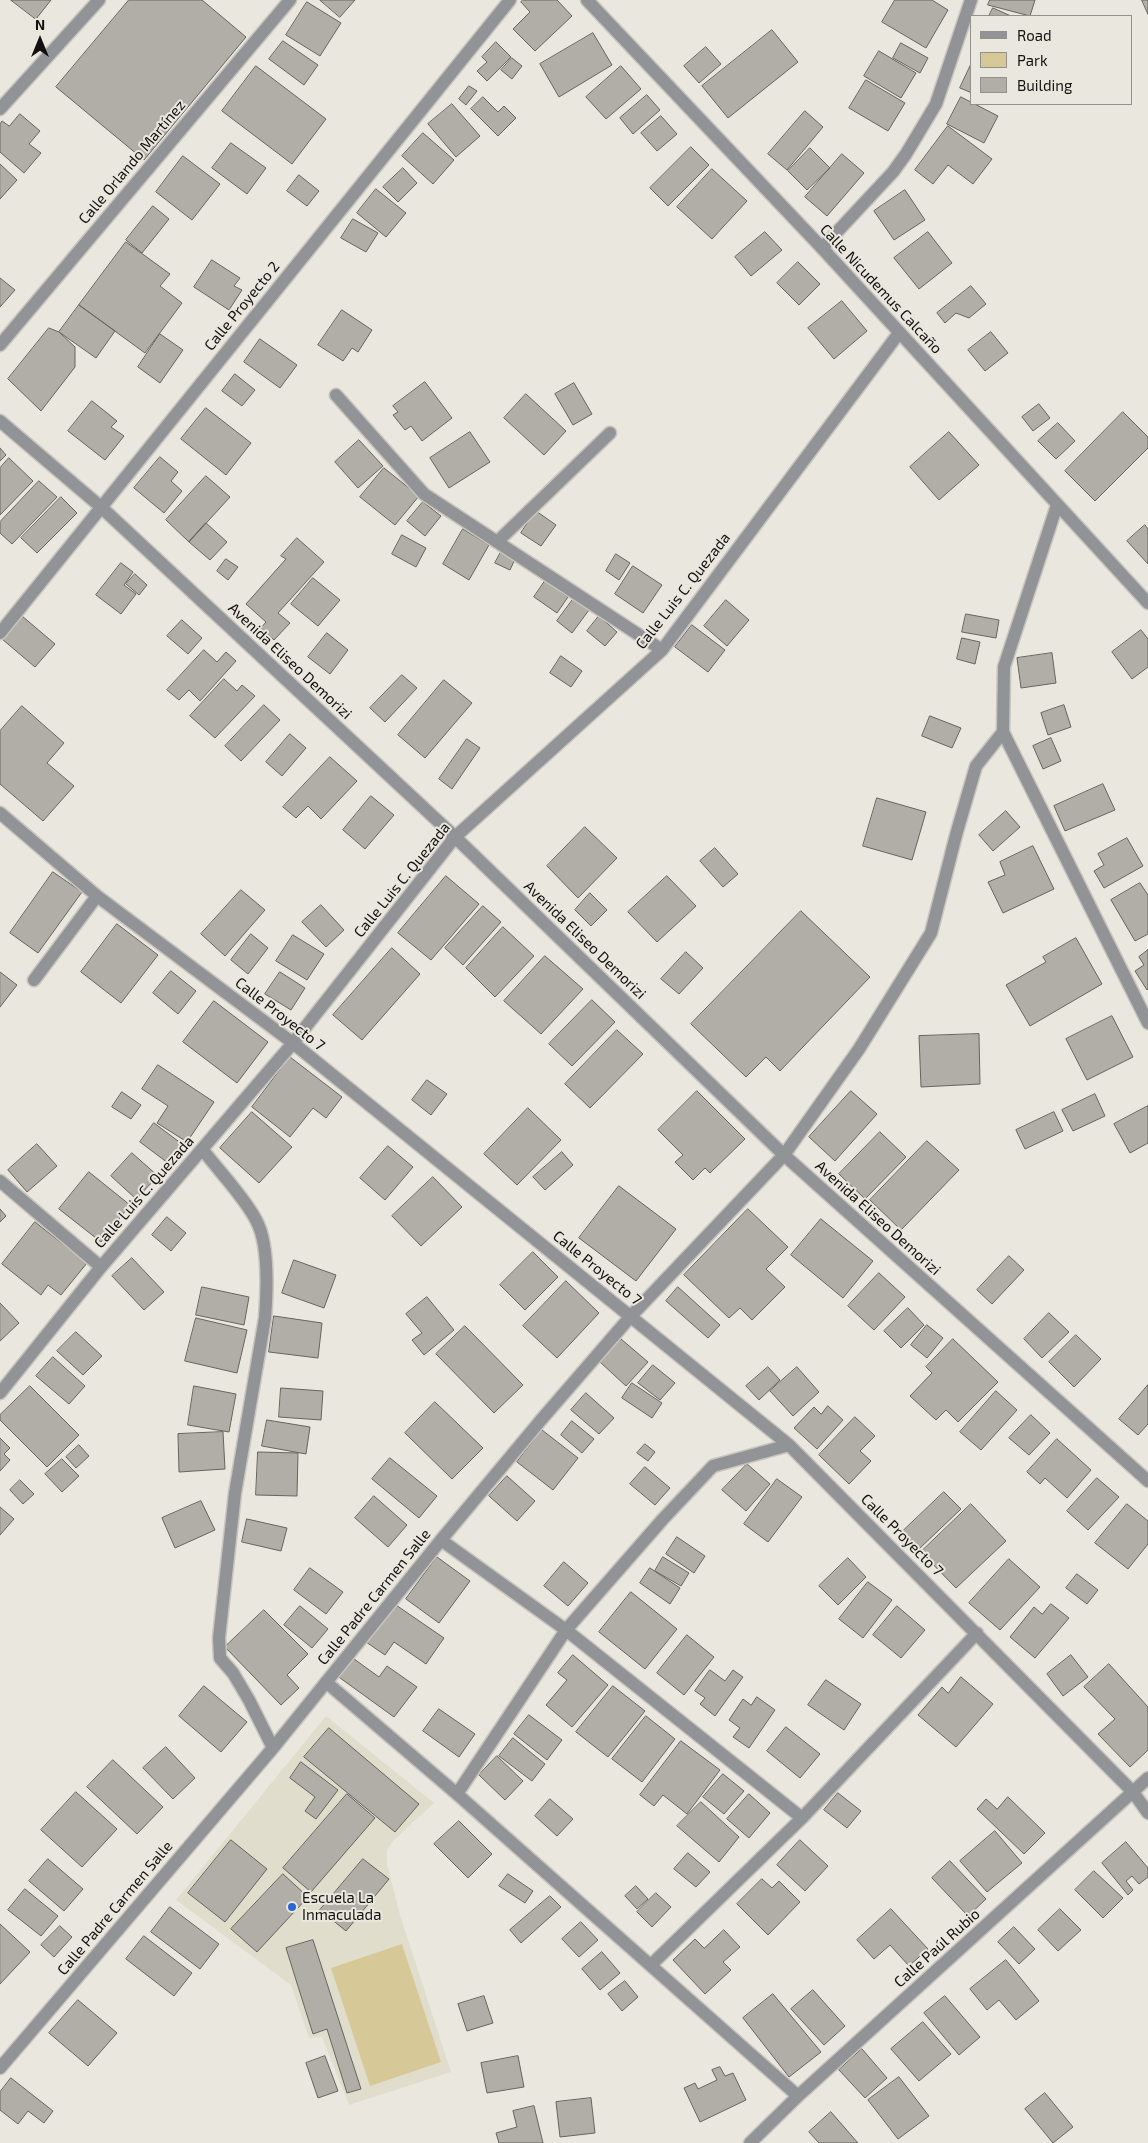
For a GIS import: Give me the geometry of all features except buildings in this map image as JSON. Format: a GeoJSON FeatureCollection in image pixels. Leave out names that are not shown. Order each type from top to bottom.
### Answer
{"type":"FeatureCollection","features":[{"type":"Feature","properties":{"kind":"street"},"geometry":{"type":"LineString","coordinates":[[0,109],[99,0]]}},
{"type":"Feature","properties":{"kind":"street","name":"Calle Orlando Martínez"},"geometry":{"type":"LineString","coordinates":[[0,344],[290,0]]}},
{"type":"Feature","properties":{"kind":"street","name":"Calle Proyecto 2"},"geometry":{"type":"LineString","coordinates":[[0,633],[510,0]]}},
{"type":"Feature","properties":{"kind":"street","name":"Calle Nicudemus Calcaño"},"geometry":{"type":"LineString","coordinates":[[587,0],[822,248],[1148,603]]}},
{"type":"Feature","properties":{"kind":"street"},"geometry":{"type":"LineString","coordinates":[[822,248],[893,172],[906,154],[936,104],[971,0]]}},
{"type":"Feature","properties":{"kind":"street","name":"Calle Luis C. Quezada"},"geometry":{"type":"LineString","coordinates":[[0,1393],[101,1267],[293,1043],[456,837],[662,650],[899,333]]}},
{"type":"Feature","properties":{"kind":"street"},"geometry":{"type":"LineString","coordinates":[[336,395],[424,494],[662,650]]}},
{"type":"Feature","properties":{"kind":"street","name":"Avenida Eliseo Demorizi"},"geometry":{"type":"LineString","coordinates":[[0,422],[100,507],[456,837],[784,1155],[1148,1481]]}},
{"type":"Feature","properties":{"kind":"street"},"geometry":{"type":"LineString","coordinates":[[497,542],[610,433]]}},
{"type":"Feature","properties":{"kind":"street"},"geometry":{"type":"LineString","coordinates":[[1057,504],[1004,668],[1003,732],[1148,1023]]}},
{"type":"Feature","properties":{"kind":"street","name":"Calle Padre Carmen Salle"},"geometry":{"type":"LineString","coordinates":[[0,2068],[272,1748],[541,1420],[632,1316],[784,1155],[860,1049],[931,934],[956,834],[976,766],[1003,732]]}},
{"type":"Feature","properties":{"kind":"street","name":"Calle Proyecto 7"},"geometry":{"type":"LineString","coordinates":[[0,813],[97,896],[293,1043],[789,1445],[1134,1792],[1148,1813]]}},
{"type":"Feature","properties":{"kind":"street"},"geometry":{"type":"LineString","coordinates":[[34,980],[97,896]]}},
{"type":"Feature","properties":{"kind":"street"},"geometry":{"type":"LineString","coordinates":[[202,1150],[256,1219],[262,1235],[267,1297],[265,1318],[235,1493],[219,1638],[220,1658],[233,1673],[249,1700],[272,1748]]}},
{"type":"Feature","properties":{"kind":"street"},"geometry":{"type":"LineString","coordinates":[[0,1181],[101,1267]]}},
{"type":"Feature","properties":{"kind":"street"},"geometry":{"type":"LineString","coordinates":[[457,1794],[566,1630],[662,1519],[713,1466],[789,1445]]}},
{"type":"Feature","properties":{"kind":"street"},"geometry":{"type":"LineString","coordinates":[[441,1540],[566,1630],[802,1818]]}},
{"type":"Feature","properties":{"kind":"street"},"geometry":{"type":"LineString","coordinates":[[651,1964],[802,1818],[977,1633]]}},
{"type":"Feature","properties":{"kind":"street"},"geometry":{"type":"LineString","coordinates":[[326,1682],[651,1964],[798,2096]]}},
{"type":"Feature","properties":{"kind":"street","name":"Calle Paúl Rubio"},"geometry":{"type":"LineString","coordinates":[[750,2143],[798,2096],[1148,1778]]}},
{"type":"Feature","properties":{"kind":"shaded area","name":"Escuela La Inmaculada"},"geometry":{"type":"Polygon","coordinates":[[[326,1716],[434,1803],[393,1841],[387,1850],[387,1864],[400,1915],[451,2072],[349,2105],[322,2037],[309,2038],[291,1985],[176,1900],[326,1716]]]}},
{"type":"Feature","properties":{"kind":"green space"},"geometry":{"type":"Polygon","coordinates":[[[402,1944],[441,2062],[370,2086],[331,1968],[402,1944]]]}},
{"type":"Feature","properties":{"kind":"place","name":"Escuela La Inmaculada"},"geometry":{"type":"Point","coordinates":[292,1907]}}]}
